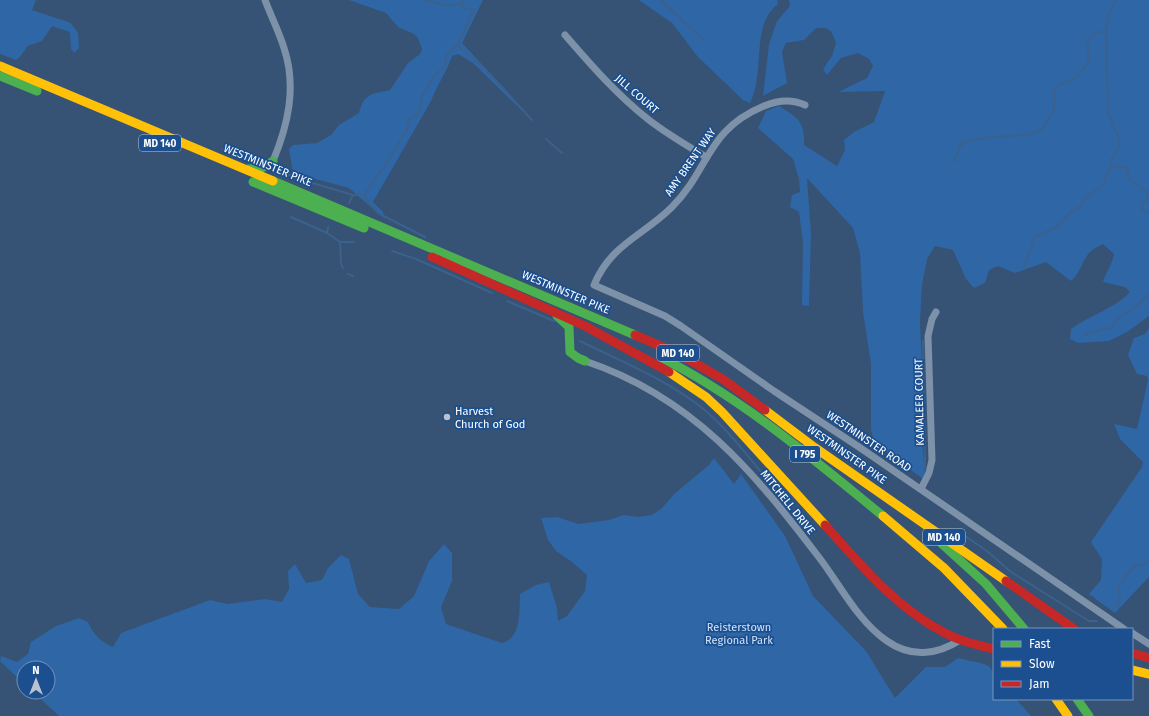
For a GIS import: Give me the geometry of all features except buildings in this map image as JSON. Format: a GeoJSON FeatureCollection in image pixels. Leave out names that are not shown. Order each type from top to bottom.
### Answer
{"type":"FeatureCollection","features":[{"type":"Feature","properties":{"kind":"highway","name":"WESTMINSTER PIKE"},"geometry":{"type":"LineString","coordinates":[[0,66],[286,186],[681,355],[724,380],[814,447],[911,513],[1073,628]]}},
{"type":"Feature","properties":{"kind":"highway","name":"WESTMINSTER PIKE"},"geometry":{"type":"LineString","coordinates":[[0,76],[421,252],[577,322],[654,361],[706,397],[738,428],[856,560],[895,600],[925,622],[960,640],[993,649]]}},
{"type":"Feature","properties":{"kind":"highway"},"geometry":{"type":"LineString","coordinates":[[244,169],[262,168],[273,161],[275,174],[286,186]]}},
{"type":"Feature","properties":{"kind":"highway"},"geometry":{"type":"LineString","coordinates":[[548,309],[569,327],[570,350],[574,357],[585,361]]}},
{"type":"Feature","properties":{"kind":"highway","name":"I 795"},"geometry":{"type":"LineString","coordinates":[[577,322],[676,365],[718,389],[807,456],[932,557],[977,599],[1002,628]]}},
{"type":"Feature","properties":{"kind":"highway","name":"I 795"},"geometry":{"type":"LineString","coordinates":[[814,447],[945,547],[986,584],[1023,628]]}},
{"type":"Feature","properties":{"kind":"highway"},"geometry":{"type":"LineString","coordinates":[[960,640],[964,638],[971,638],[993,644]]}},
{"type":"Feature","properties":{"kind":"highway"},"geometry":{"type":"LineString","coordinates":[[1133,653],[1149,658]]}},
{"type":"Feature","properties":{"kind":"highway"},"geometry":{"type":"LineString","coordinates":[[1134,670],[1149,671]]}},
{"type":"Feature","properties":{"kind":"highway"},"geometry":{"type":"LineString","coordinates":[[1134,670],[1149,674]]}},
{"type":"Feature","properties":{"kind":"highway"},"geometry":{"type":"LineString","coordinates":[[1057,700],[1068,716]]}},
{"type":"Feature","properties":{"kind":"highway"},"geometry":{"type":"LineString","coordinates":[[1078,700],[1089,716]]}},
{"type":"Feature","properties":{"kind":"street"},"geometry":{"type":"LineString","coordinates":[[265,0],[284,50],[290,81],[288,115],[281,141],[273,161]]}},
{"type":"Feature","properties":{"kind":"street","name":"JILL COURT"},"geometry":{"type":"LineString","coordinates":[[565,35],[597,72],[630,104],[666,133],[706,157]]}},
{"type":"Feature","properties":{"kind":"street","name":"AMY BRENT WAY"},"geometry":{"type":"LineString","coordinates":[[594,285],[600,271],[611,256],[662,216],[689,187],[714,143],[731,125],[755,110],[781,101],[797,101],[805,105]]}},
{"type":"Feature","properties":{"kind":"street","name":"WESTMINSTER ROAD"},"geometry":{"type":"LineString","coordinates":[[594,285],[665,316],[681,326],[1122,628]]}},
{"type":"Feature","properties":{"kind":"street","name":"KAMALEER COURT"},"geometry":{"type":"LineString","coordinates":[[921,489],[929,473],[932,460],[928,336],[932,319],[936,312]]}},
{"type":"Feature","properties":{"kind":"street","name":"MITCHELL DRIVE"},"geometry":{"type":"LineString","coordinates":[[585,361],[629,378],[655,392],[685,412],[720,442],[735,456],[774,502],[876,632],[898,647],[918,653],[937,652],[960,640]]}},
{"type":"Feature","properties":{"kind":"street"},"geometry":{"type":"LineString","coordinates":[[1133,634],[1149,644]]}},
{"type":"Feature","properties":{"kind":"green space"},"geometry":{"type":"Polygon","coordinates":[[[0,0],[36,0],[32,10],[71,23],[78,33],[79,48],[74,53],[71,49],[70,32],[52,26],[42,41],[28,46],[16,60],[0,54],[0,0]]]}},
{"type":"Feature","properties":{"kind":"green space"},"geometry":{"type":"Polygon","coordinates":[[[349,0],[483,0],[462,43],[507,91],[516,105],[473,63],[458,54],[452,56],[431,101],[373,202],[383,212],[385,219],[349,188],[293,173],[289,149],[293,145],[317,143],[331,135],[339,125],[359,113],[366,98],[374,94],[390,90],[408,63],[420,54],[422,49],[418,38],[414,34],[398,27],[386,13],[349,0]]]}},
{"type":"Feature","properties":{"kind":"green space"},"geometry":{"type":"Polygon","coordinates":[[[639,0],[777,0],[778,4],[769,13],[764,24],[761,36],[755,91],[750,103],[743,100],[698,57],[672,23],[639,0]]]}},
{"type":"Feature","properties":{"kind":"green space"},"geometry":{"type":"Polygon","coordinates":[[[789,0],[1149,0],[1149,316],[1127,332],[1109,341],[1078,343],[1070,339],[1071,329],[1117,303],[1130,292],[1125,287],[1103,282],[1114,254],[1103,244],[1088,254],[1077,274],[1071,281],[1046,262],[1015,273],[998,266],[989,270],[985,283],[974,288],[966,279],[953,250],[935,246],[927,259],[922,285],[920,322],[924,409],[922,443],[926,481],[875,444],[871,430],[871,364],[863,312],[860,253],[853,228],[807,178],[811,234],[809,306],[802,305],[803,243],[799,212],[790,207],[792,195],[800,192],[799,179],[793,159],[758,128],[766,111],[779,106],[796,117],[802,125],[804,145],[837,166],[845,150],[844,140],[854,132],[874,122],[885,91],[838,92],[867,78],[873,66],[869,59],[858,53],[841,58],[827,75],[823,69],[832,56],[836,43],[831,31],[825,28],[816,28],[804,40],[786,43],[782,52],[787,83],[763,96],[769,44],[777,21],[790,6],[789,0]]]}},
{"type":"Feature","properties":{"kind":"green space"},"geometry":{"type":"Polygon","coordinates":[[[1149,328],[1149,577],[1115,613],[1089,594],[1101,580],[1102,559],[1091,542],[1142,467],[1143,462],[1120,439],[1114,424],[1137,429],[1148,380],[1147,376],[1137,374],[1128,355],[1134,338],[1145,334],[1149,328]]]}},
{"type":"Feature","properties":{"kind":"green space","name":"Reisterstown Regional Park"},"geometry":{"type":"Polygon","coordinates":[[[714,458],[734,484],[741,474],[785,536],[813,596],[866,651],[895,698],[926,667],[945,667],[958,658],[990,667],[993,674],[993,700],[1017,700],[1031,716],[59,716],[42,700],[56,700],[56,660],[20,660],[28,654],[31,642],[56,626],[79,618],[88,622],[98,637],[113,647],[121,633],[210,600],[227,604],[265,599],[282,602],[289,589],[288,571],[295,564],[306,583],[322,580],[328,568],[341,555],[349,559],[358,594],[370,607],[399,609],[414,596],[429,561],[444,544],[452,553],[452,581],[441,607],[446,624],[502,643],[508,640],[516,630],[519,616],[520,594],[536,585],[549,582],[557,608],[558,621],[567,616],[585,591],[587,575],[556,551],[548,540],[541,518],[557,517],[578,524],[609,520],[624,515],[638,517],[652,515],[662,508],[674,494],[709,465],[714,458]]]}},
{"type":"Feature","properties":{"kind":"green space"},"geometry":{"type":"Polygon","coordinates":[[[1,656],[16,662],[16,676],[0,661],[1,656]]]}},
{"type":"Feature","properties":{"kind":"waterway"},"geometry":{"type":"LineString","coordinates":[[426,0],[452,5],[457,5],[464,0]]}},
{"type":"Feature","properties":{"kind":"waterway"},"geometry":{"type":"LineString","coordinates":[[660,0],[704,40]]}},
{"type":"Feature","properties":{"kind":"waterway"},"geometry":{"type":"LineString","coordinates":[[1111,166],[1110,161],[1118,150],[1120,142],[1108,113],[1106,25],[1110,11],[1116,0]]}},
{"type":"Feature","properties":{"kind":"waterway"},"geometry":{"type":"LineString","coordinates":[[459,42],[474,9],[465,9],[461,3]]}},
{"type":"Feature","properties":{"kind":"waterway"},"geometry":{"type":"LineString","coordinates":[[954,162],[960,146],[964,142],[992,137],[1028,135],[1042,129],[1054,110],[1054,91],[1060,84],[1076,78],[1089,61],[1087,44],[1090,37],[1098,32],[1106,31]]}},
{"type":"Feature","properties":{"kind":"waterway"},"geometry":{"type":"LineString","coordinates":[[364,199],[364,195],[405,133],[409,119],[418,114],[422,96],[435,75],[445,66],[446,56],[459,43]]}},
{"type":"Feature","properties":{"kind":"waterway"},"geometry":{"type":"LineString","coordinates":[[457,45],[484,68],[532,120]]}},
{"type":"Feature","properties":{"kind":"waterway"},"geometry":{"type":"LineString","coordinates":[[546,139],[562,153]]}},
{"type":"Feature","properties":{"kind":"waterway"},"geometry":{"type":"LineString","coordinates":[[223,149],[258,161]]}},
{"type":"Feature","properties":{"kind":"waterway"},"geometry":{"type":"LineString","coordinates":[[1111,166],[1124,167],[1127,170],[1129,179],[1148,193],[1147,200],[1141,205],[1142,209],[1149,213]]}},
{"type":"Feature","properties":{"kind":"waterway"},"geometry":{"type":"LineString","coordinates":[[1024,267],[1035,237],[1057,227],[1072,211],[1080,207],[1088,195],[1103,185],[1111,166]]}},
{"type":"Feature","properties":{"kind":"waterway"},"geometry":{"type":"LineString","coordinates":[[280,172],[353,195],[364,195]]}},
{"type":"Feature","properties":{"kind":"waterway"},"geometry":{"type":"LineString","coordinates":[[349,203],[353,195]]}},
{"type":"Feature","properties":{"kind":"waterway"},"geometry":{"type":"LineString","coordinates":[[364,196],[378,213],[425,237]]}},
{"type":"Feature","properties":{"kind":"waterway"},"geometry":{"type":"LineString","coordinates":[[291,217],[327,233],[340,242],[354,242]]}},
{"type":"Feature","properties":{"kind":"waterway"},"geometry":{"type":"LineString","coordinates":[[327,233],[328,227]]}},
{"type":"Feature","properties":{"kind":"waterway"},"geometry":{"type":"LineString","coordinates":[[340,242],[341,264],[343,268]]}},
{"type":"Feature","properties":{"kind":"waterway"},"geometry":{"type":"LineString","coordinates":[[392,251],[416,259],[492,293]]}},
{"type":"Feature","properties":{"kind":"waterway"},"geometry":{"type":"LineString","coordinates":[[348,274],[353,276]]}},
{"type":"Feature","properties":{"kind":"waterway"},"geometry":{"type":"LineString","coordinates":[[1084,335],[1112,327],[1116,320],[1139,304],[1149,294]]}},
{"type":"Feature","properties":{"kind":"waterway"},"geometry":{"type":"LineString","coordinates":[[507,301],[554,321]]}},
{"type":"Feature","properties":{"kind":"waterway"},"geometry":{"type":"LineString","coordinates":[[580,341],[658,379],[701,407],[734,439],[785,501]]}},
{"type":"Feature","properties":{"kind":"waterway"},"geometry":{"type":"LineString","coordinates":[[923,341],[925,468]]}},
{"type":"Feature","properties":{"kind":"waterway"},"geometry":{"type":"LineString","coordinates":[[965,536],[987,551],[1011,572],[1089,621],[1097,621]]}},
{"type":"Feature","properties":{"kind":"waterway"},"geometry":{"type":"LineString","coordinates":[[1117,606],[1120,599],[1118,586],[1135,565],[1142,566],[1149,560]]}},
{"type":"Feature","properties":{"kind":"traffic: fast"},"geometry":{"type":"LineString","coordinates":[[0,76],[37,91]]}},
{"type":"Feature","properties":{"kind":"traffic: fast"},"geometry":{"type":"LineString","coordinates":[[248,169],[262,168],[273,161]]}},
{"type":"Feature","properties":{"kind":"traffic: fast"},"geometry":{"type":"LineString","coordinates":[[273,181],[635,335]]}},
{"type":"Feature","properties":{"kind":"traffic: fast"},"geometry":{"type":"LineString","coordinates":[[253,182],[364,228]]}},
{"type":"Feature","properties":{"kind":"traffic: fast"},"geometry":{"type":"LineString","coordinates":[[557,316],[569,327],[570,352],[585,361]]}},
{"type":"Feature","properties":{"kind":"traffic: fast"},"geometry":{"type":"LineString","coordinates":[[662,358],[721,392],[777,431],[883,516]]}},
{"type":"Feature","properties":{"kind":"traffic: fast"},"geometry":{"type":"LineString","coordinates":[[942,544],[986,584],[1023,628]]}},
{"type":"Feature","properties":{"kind":"traffic: fast"},"geometry":{"type":"LineString","coordinates":[[1078,700],[1089,716]]}},
{"type":"Feature","properties":{"kind":"traffic: slow"},"geometry":{"type":"LineString","coordinates":[[0,66],[273,181]]}},
{"type":"Feature","properties":{"kind":"traffic: slow"},"geometry":{"type":"LineString","coordinates":[[669,372],[706,397],[722,412],[825,525]]}},
{"type":"Feature","properties":{"kind":"traffic: slow"},"geometry":{"type":"LineString","coordinates":[[765,410],[814,447],[1006,581]]}},
{"type":"Feature","properties":{"kind":"traffic: slow"},"geometry":{"type":"LineString","coordinates":[[883,516],[944,568],[1002,628]]}},
{"type":"Feature","properties":{"kind":"traffic: slow"},"geometry":{"type":"LineString","coordinates":[[1133,670],[1149,674]]}},
{"type":"Feature","properties":{"kind":"traffic: slow"},"geometry":{"type":"LineString","coordinates":[[1057,700],[1068,716]]}},
{"type":"Feature","properties":{"kind":"traffic: jam"},"geometry":{"type":"LineString","coordinates":[[432,257],[585,326],[669,372]]}},
{"type":"Feature","properties":{"kind":"traffic: jam"},"geometry":{"type":"LineString","coordinates":[[635,335],[681,355],[724,380],[765,410]]}},
{"type":"Feature","properties":{"kind":"traffic: jam"},"geometry":{"type":"LineString","coordinates":[[825,525],[880,585],[927,623],[951,636],[993,649]]}},
{"type":"Feature","properties":{"kind":"traffic: jam"},"geometry":{"type":"LineString","coordinates":[[1006,581],[1073,628]]}},
{"type":"Feature","properties":{"kind":"traffic: jam"},"geometry":{"type":"LineString","coordinates":[[1133,653],[1149,658]]}},
{"type":"Feature","properties":{"kind":"place","name":"Harvest Church of God"},"geometry":{"type":"Point","coordinates":[447,417]}}]}
